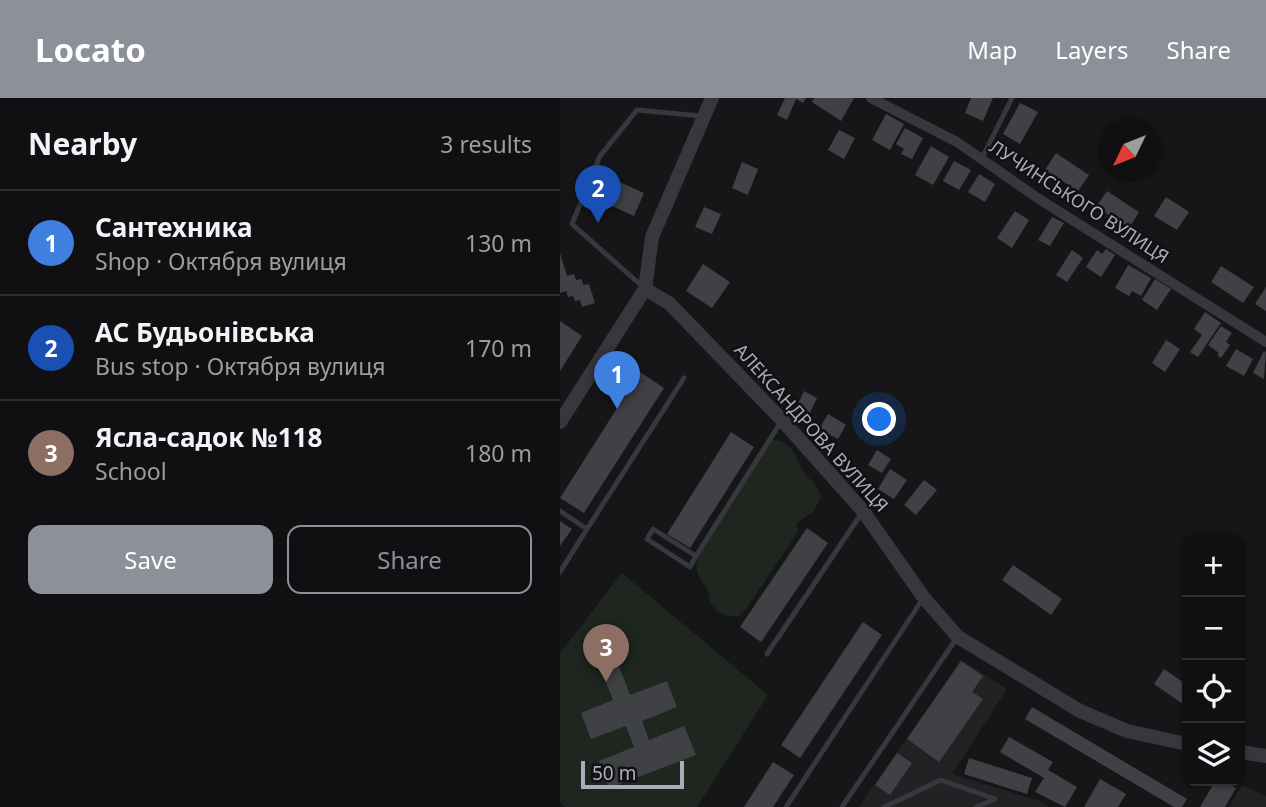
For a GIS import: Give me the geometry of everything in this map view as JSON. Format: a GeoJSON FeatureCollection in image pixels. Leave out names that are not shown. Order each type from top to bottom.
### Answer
{"type":"FeatureCollection","features":[{"type":"Feature","properties":{"kind":"street"},"geometry":{"type":"LineString","coordinates":[[560,422],[645,289],[652,237],[712,98]]}},
{"type":"Feature","properties":{"kind":"street","name":"ЛУЧИНСЬКОГО ВУЛИЦЯ"},"geometry":{"type":"LineString","coordinates":[[871,98],[957,142],[1266,342]]}},
{"type":"Feature","properties":{"kind":"street","name":"АЛЕКСАНДРОВА ВУЛИЦЯ"},"geometry":{"type":"LineString","coordinates":[[645,289],[669,303],[782,420],[863,511],[924,597],[958,637],[1080,710],[1127,731],[1182,743]]}},
{"type":"Feature","properties":{"kind":"street"},"geometry":{"type":"LineString","coordinates":[[1245,753],[1266,756]]}},
{"type":"Feature","properties":{"kind":"lane"},"geometry":{"type":"LineString","coordinates":[[981,160],[1012,98]]}},
{"type":"Feature","properties":{"kind":"lane"},"geometry":{"type":"LineString","coordinates":[[645,289],[572,224],[600,156],[637,110],[705,117]]}},
{"type":"Feature","properties":{"kind":"lane"},"geometry":{"type":"LineString","coordinates":[[560,572],[684,378]]}},
{"type":"Feature","properties":{"kind":"lane"},"geometry":{"type":"LineString","coordinates":[[696,556],[653,529],[646,539],[690,567],[782,420]]}},
{"type":"Feature","properties":{"kind":"lane"},"geometry":{"type":"LineString","coordinates":[[560,511],[587,529]]}},
{"type":"Feature","properties":{"kind":"lane"},"geometry":{"type":"LineString","coordinates":[[767,654],[863,511]]}},
{"type":"Feature","properties":{"kind":"lane"},"geometry":{"type":"LineString","coordinates":[[786,807],[924,597]]}},
{"type":"Feature","properties":{"kind":"lane"},"geometry":{"type":"LineString","coordinates":[[842,807],[958,637]]}},
{"type":"Feature","properties":{"kind":"lane"},"geometry":{"type":"LineString","coordinates":[[886,806],[940,780],[995,799],[976,807]]}},
{"type":"Feature","properties":{"kind":"shaded area"},"geometry":{"type":"Polygon","coordinates":[[[772,440],[783,442],[792,449],[804,473],[817,487],[821,497],[814,511],[797,523],[798,532],[746,609],[739,616],[726,615],[716,610],[710,601],[708,589],[698,574],[698,556],[772,440]]]}},
{"type":"Feature","properties":{"kind":"shaded area"},"geometry":{"type":"Polygon","coordinates":[[[622,573],[768,695],[697,807],[565,807],[560,801],[560,653],[622,573]]]}},
{"type":"Feature","properties":{"kind":"shaded area"},"geometry":{"type":"Polygon","coordinates":[[[961,660],[1007,689],[952,774],[1040,801],[1049,807],[859,807],[961,660]]]}},
{"type":"Feature","properties":{"kind":"shaded area"},"geometry":{"type":"Polygon","coordinates":[[[1241,786],[1266,796],[1266,807],[1229,807],[1241,786]]]}},
{"type":"Feature","properties":{"kind":"building"},"geometry":{"type":"Polygon","coordinates":[[[785,98],[806,98],[803,103],[796,99],[787,120],[777,115],[785,98]]]}},
{"type":"Feature","properties":{"kind":"building"},"geometry":{"type":"Polygon","coordinates":[[[814,98],[854,98],[841,121],[812,102],[814,98]]]}},
{"type":"Feature","properties":{"kind":"building"},"geometry":{"type":"Polygon","coordinates":[[[971,98],[993,98],[983,121],[965,113],[971,98]]]}},
{"type":"Feature","properties":{"kind":"building"},"geometry":{"type":"Polygon","coordinates":[[[1020,103],[1038,112],[1020,144],[1003,134],[1020,103]]]}},
{"type":"Feature","properties":{"kind":"building"},"geometry":{"type":"Polygon","coordinates":[[[886,114],[904,124],[890,150],[872,140],[886,114]]]}},
{"type":"Feature","properties":{"kind":"building"},"geometry":{"type":"Polygon","coordinates":[[[905,128],[923,138],[912,159],[901,154],[904,149],[896,144],[905,128]]]}},
{"type":"Feature","properties":{"kind":"building"},"geometry":{"type":"Polygon","coordinates":[[[839,130],[855,138],[844,159],[828,150],[839,130]]]}},
{"type":"Feature","properties":{"kind":"building"},"geometry":{"type":"Polygon","coordinates":[[[931,146],[949,157],[933,185],[915,175],[931,146]]]}},
{"type":"Feature","properties":{"kind":"building"},"geometry":{"type":"Polygon","coordinates":[[[1056,153],[1089,175],[1078,191],[1045,170],[1056,153]]]}},
{"type":"Feature","properties":{"kind":"building"},"geometry":{"type":"Polygon","coordinates":[[[954,161],[971,170],[959,190],[943,181],[954,161]]]}},
{"type":"Feature","properties":{"kind":"building"},"geometry":{"type":"Polygon","coordinates":[[[742,162],[758,169],[748,195],[732,188],[742,162]]]}},
{"type":"Feature","properties":{"kind":"building"},"geometry":{"type":"Polygon","coordinates":[[[602,174],[644,193],[634,216],[592,197],[602,174]]]}},
{"type":"Feature","properties":{"kind":"building"},"geometry":{"type":"Polygon","coordinates":[[[979,174],[995,184],[985,202],[968,192],[979,174]]]}},
{"type":"Feature","properties":{"kind":"building"},"geometry":{"type":"Polygon","coordinates":[[[1107,191],[1139,212],[1129,228],[1096,207],[1107,191]]]}},
{"type":"Feature","properties":{"kind":"building"},"geometry":{"type":"Polygon","coordinates":[[[1166,197],[1189,212],[1177,230],[1154,216],[1166,197]]]}},
{"type":"Feature","properties":{"kind":"building"},"geometry":{"type":"Polygon","coordinates":[[[704,207],[721,214],[712,234],[695,227],[704,207]]]}},
{"type":"Feature","properties":{"kind":"building"},"geometry":{"type":"Polygon","coordinates":[[[1015,211],[1029,220],[1012,248],[997,238],[1015,211]]]}},
{"type":"Feature","properties":{"kind":"building"},"geometry":{"type":"Polygon","coordinates":[[[1052,217],[1064,223],[1050,246],[1038,240],[1052,217]]]}},
{"type":"Feature","properties":{"kind":"building"},"geometry":{"type":"Polygon","coordinates":[[[1106,249],[1115,255],[1101,277],[1086,267],[1097,250],[1102,254],[1106,249]]]}},
{"type":"Feature","properties":{"kind":"building"},"geometry":{"type":"Polygon","coordinates":[[[1072,250],[1083,258],[1067,282],[1056,275],[1072,250]]]}},
{"type":"Feature","properties":{"kind":"building"},"geometry":{"type":"Polygon","coordinates":[[[560,253],[567,276],[574,274],[576,280],[582,279],[583,285],[589,284],[595,303],[582,307],[580,300],[575,301],[573,296],[568,297],[566,291],[560,293],[560,253]]]}},
{"type":"Feature","properties":{"kind":"building"},"geometry":{"type":"Polygon","coordinates":[[[703,264],[730,282],[712,308],[686,291],[703,264]]]}},
{"type":"Feature","properties":{"kind":"building"},"geometry":{"type":"Polygon","coordinates":[[[1128,265],[1151,278],[1141,296],[1132,291],[1129,296],[1115,288],[1128,265]]]}},
{"type":"Feature","properties":{"kind":"building"},"geometry":{"type":"Polygon","coordinates":[[[1221,266],[1254,287],[1243,303],[1211,282],[1221,266]]]}},
{"type":"Feature","properties":{"kind":"building"},"geometry":{"type":"Polygon","coordinates":[[[1155,279],[1171,289],[1157,310],[1142,300],[1155,279]]]}},
{"type":"Feature","properties":{"kind":"building"},"geometry":{"type":"Polygon","coordinates":[[[1266,287],[1266,311],[1255,304],[1266,287]]]}},
{"type":"Feature","properties":{"kind":"building"},"geometry":{"type":"Polygon","coordinates":[[[1205,312],[1221,323],[1198,357],[1190,352],[1202,335],[1194,329],[1205,312]]]}},
{"type":"Feature","properties":{"kind":"building"},"geometry":{"type":"Polygon","coordinates":[[[560,321],[582,336],[560,371],[560,321]]]}},
{"type":"Feature","properties":{"kind":"building"},"geometry":{"type":"Polygon","coordinates":[[[1221,326],[1232,333],[1226,342],[1230,345],[1221,358],[1217,355],[1219,353],[1208,345],[1221,326]]]}},
{"type":"Feature","properties":{"kind":"building"},"geometry":{"type":"Polygon","coordinates":[[[1166,340],[1180,349],[1165,372],[1152,363],[1166,340]]]}},
{"type":"Feature","properties":{"kind":"building"},"geometry":{"type":"Polygon","coordinates":[[[1236,349],[1253,359],[1244,376],[1226,366],[1236,349]]]}},
{"type":"Feature","properties":{"kind":"building"},"geometry":{"type":"Polygon","coordinates":[[[1264,351],[1266,352],[1264,379],[1253,373],[1264,351]]]}},
{"type":"Feature","properties":{"kind":"building"},"geometry":{"type":"Polygon","coordinates":[[[640,372],[664,388],[584,513],[560,498],[640,372]]]}},
{"type":"Feature","properties":{"kind":"building"},"geometry":{"type":"Polygon","coordinates":[[[804,391],[817,398],[805,423],[792,416],[804,391]]]}},
{"type":"Feature","properties":{"kind":"building"},"geometry":{"type":"Polygon","coordinates":[[[828,414],[846,425],[838,439],[819,429],[828,414]]]}},
{"type":"Feature","properties":{"kind":"building"},"geometry":{"type":"Polygon","coordinates":[[[731,432],[754,447],[690,548],[667,534],[731,432]]]}},
{"type":"Feature","properties":{"kind":"building"},"geometry":{"type":"Polygon","coordinates":[[[877,450],[891,459],[882,473],[868,465],[877,450]]]}},
{"type":"Feature","properties":{"kind":"building"},"geometry":{"type":"Polygon","coordinates":[[[890,469],[907,480],[894,499],[878,489],[890,469]]]}},
{"type":"Feature","properties":{"kind":"building"},"geometry":{"type":"Polygon","coordinates":[[[924,480],[937,490],[916,515],[904,505],[924,480]]]}},
{"type":"Feature","properties":{"kind":"building"},"geometry":{"type":"Polygon","coordinates":[[[560,521],[572,529],[560,546],[560,521]]]}},
{"type":"Feature","properties":{"kind":"building"},"geometry":{"type":"Polygon","coordinates":[[[807,528],[828,543],[761,642],[740,627],[807,528]]]}},
{"type":"Feature","properties":{"kind":"building"},"geometry":{"type":"Polygon","coordinates":[[[1013,565],[1062,599],[1051,615],[1002,580],[1013,565]]]}},
{"type":"Feature","properties":{"kind":"building"},"geometry":{"type":"Polygon","coordinates":[[[863,622],[882,635],[800,758],[781,745],[863,622]]]}},
{"type":"Feature","properties":{"kind":"building"},"geometry":{"type":"Polygon","coordinates":[[[615,656],[630,695],[667,681],[677,707],[642,721],[649,740],[684,726],[696,755],[609,788],[599,761],[634,747],[626,726],[591,739],[581,713],[613,700],[598,662],[615,656]]]}},
{"type":"Feature","properties":{"kind":"building"},"geometry":{"type":"Polygon","coordinates":[[[961,661],[983,676],[972,692],[983,699],[939,762],[907,739],[961,661]]]}},
{"type":"Feature","properties":{"kind":"building"},"geometry":{"type":"Polygon","coordinates":[[[1164,669],[1182,682],[1182,704],[1154,684],[1164,669]]]}},
{"type":"Feature","properties":{"kind":"building"},"geometry":{"type":"Polygon","coordinates":[[[1032,707],[1187,799],[1182,807],[1174,807],[1025,719],[1032,707]]]}},
{"type":"Feature","properties":{"kind":"building"},"geometry":{"type":"Polygon","coordinates":[[[1009,737],[1053,762],[1048,770],[1077,787],[1065,807],[1035,792],[1044,778],[1000,752],[1009,737]]]}},
{"type":"Feature","properties":{"kind":"building"},"geometry":{"type":"Polygon","coordinates":[[[897,753],[912,763],[890,795],[875,785],[897,753]]]}},
{"type":"Feature","properties":{"kind":"building"},"geometry":{"type":"Polygon","coordinates":[[[969,758],[1032,778],[1027,794],[964,774],[969,758]]]}},
{"type":"Feature","properties":{"kind":"building"},"geometry":{"type":"Polygon","coordinates":[[[773,762],[794,775],[773,807],[744,807],[773,762]]]}},
{"type":"Feature","properties":{"kind":"building"},"geometry":{"type":"Polygon","coordinates":[[[1100,779],[1126,794],[1118,807],[1084,807],[1100,779]]]}},
{"type":"Feature","properties":{"kind":"building"},"geometry":{"type":"Polygon","coordinates":[[[1212,786],[1236,788],[1225,807],[1200,807],[1212,786]]]}},
{"type":"Feature","properties":{"kind":"place","name":"АС Будьонівська"},"geometry":{"type":"Point","coordinates":[598,223]}},
{"type":"Feature","properties":{"kind":"place","name":"Сантехника"},"geometry":{"type":"Point","coordinates":[617,409]}},
{"type":"Feature","properties":{"kind":"place","name":"Ясла-садок №118"},"geometry":{"type":"Point","coordinates":[606,682]}}]}
